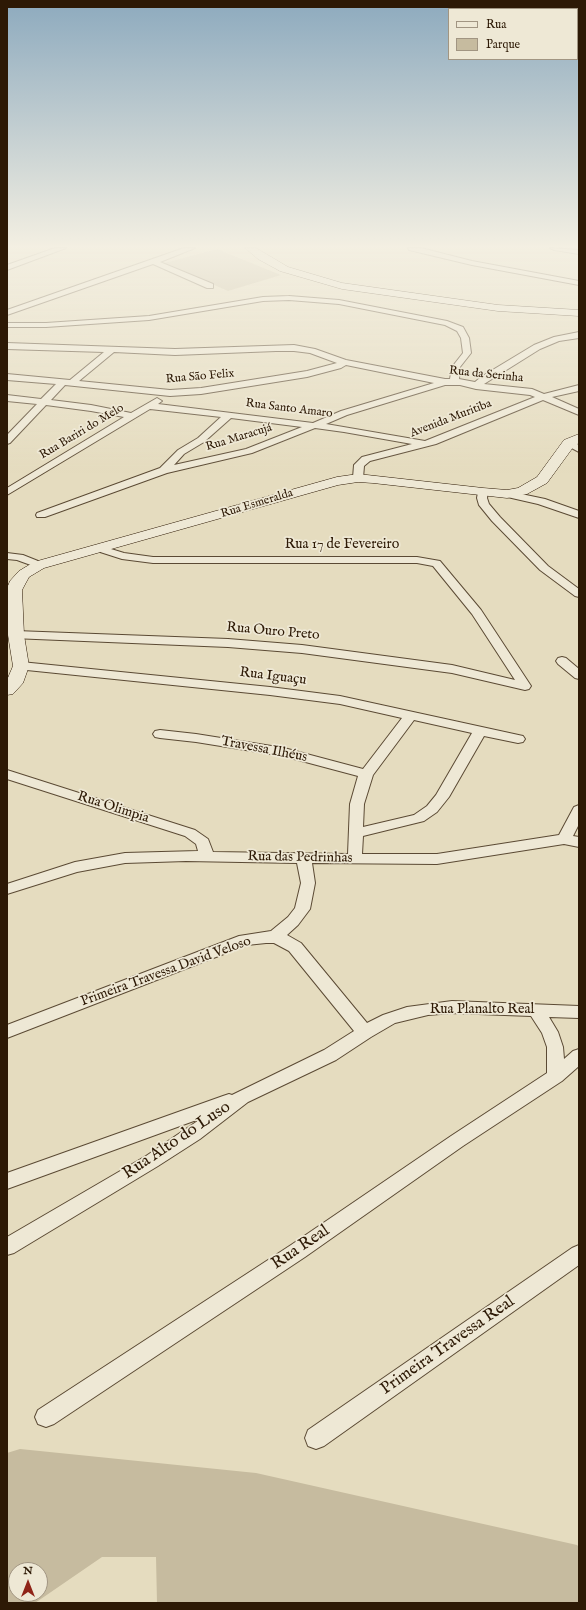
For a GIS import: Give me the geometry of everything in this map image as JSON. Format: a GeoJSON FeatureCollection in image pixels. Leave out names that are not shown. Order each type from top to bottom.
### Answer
{"type":"FeatureCollection","features":[{"type":"Feature","properties":{"kind":"main road","name":"Rua Esmeralda"},"geometry":{"type":"LineString","coordinates":[[16,635],[14,590],[18,581],[24,574],[39,565],[224,514],[325,483],[358,478],[507,494],[522,491],[542,480],[576,443]]}},
{"type":"Feature","properties":{"kind":"main road"},"geometry":{"type":"LineString","coordinates":[[7,690],[17,679],[21,666],[16,635]]}},
{"type":"Feature","properties":{"kind":"street"},"geometry":{"type":"LineString","coordinates":[[7,325],[73,323]]}},
{"type":"Feature","properties":{"kind":"street"},"geometry":{"type":"LineString","coordinates":[[444,323],[455,326],[463,334],[468,348],[467,353],[456,367],[449,382]]}},
{"type":"Feature","properties":{"kind":"street"},"geometry":{"type":"LineString","coordinates":[[476,386],[484,379],[537,347],[557,339],[579,335]]}},
{"type":"Feature","properties":{"kind":"street","name":"Rua da Serinha"},"geometry":{"type":"LineString","coordinates":[[7,346],[195,352],[229,349],[294,348],[312,351],[344,362],[449,382],[528,391],[579,412]]}},
{"type":"Feature","properties":{"kind":"street"},"geometry":{"type":"LineString","coordinates":[[7,442],[43,403],[67,383],[112,350]]}},
{"type":"Feature","properties":{"kind":"street","name":"Rua São Felix"},"geometry":{"type":"LineString","coordinates":[[7,377],[170,393],[201,391],[299,376],[328,369],[344,362]]}},
{"type":"Feature","properties":{"kind":"street","name":"Rua Maracujá"},"geometry":{"type":"LineString","coordinates":[[41,515],[164,470],[249,451],[350,411],[449,382]]}},
{"type":"Feature","properties":{"kind":"street","name":"Avenida Muritiba"},"geometry":{"type":"LineString","coordinates":[[358,478],[359,465],[366,459],[425,444],[542,397],[579,388]]}},
{"type":"Feature","properties":{"kind":"street","name":"Rua Bariri do Melo"},"geometry":{"type":"LineString","coordinates":[[7,492],[170,393]]}},
{"type":"Feature","properties":{"kind":"street"},"geometry":{"type":"LineString","coordinates":[[7,398],[91,408],[134,416]]}},
{"type":"Feature","properties":{"kind":"street","name":"Rua Santo Amaro"},"geometry":{"type":"LineString","coordinates":[[149,406],[316,425],[365,432],[425,444]]}},
{"type":"Feature","properties":{"kind":"street"},"geometry":{"type":"LineString","coordinates":[[164,470],[181,452],[201,440],[229,415]]}},
{"type":"Feature","properties":{"kind":"street"},"geometry":{"type":"LineString","coordinates":[[483,492],[482,498],[484,504],[496,519],[544,568],[579,594]]}},
{"type":"Feature","properties":{"kind":"street"},"geometry":{"type":"LineString","coordinates":[[507,494],[541,501],[579,515]]}},
{"type":"Feature","properties":{"kind":"street","name":"Rua 17 de Fevereiro"},"geometry":{"type":"LineString","coordinates":[[98,548],[122,556],[153,560],[417,560],[436,563],[477,612],[525,686]]}},
{"type":"Feature","properties":{"kind":"street"},"geometry":{"type":"LineString","coordinates":[[7,556],[19,557],[39,565]]}},
{"type":"Feature","properties":{"kind":"street","name":"Rua Ouro Preto"},"geometry":{"type":"LineString","coordinates":[[16,635],[228,643],[302,649],[445,668],[525,686]]}},
{"type":"Feature","properties":{"kind":"street"},"geometry":{"type":"LineString","coordinates":[[562,660],[579,675]]}},
{"type":"Feature","properties":{"kind":"street","name":"Rua Iguaçu"},"geometry":{"type":"LineString","coordinates":[[21,666],[270,691],[340,700],[518,739]]}},
{"type":"Feature","properties":{"kind":"street"},"geometry":{"type":"LineString","coordinates":[[355,859],[357,804],[366,774],[411,715]]}},
{"type":"Feature","properties":{"kind":"street"},"geometry":{"type":"LineString","coordinates":[[355,833],[419,818],[432,809],[442,798],[480,731]]}},
{"type":"Feature","properties":{"kind":"street","name":"Travessa Ilhéus"},"geometry":{"type":"LineString","coordinates":[[160,734],[196,738],[284,752],[366,774]]}},
{"type":"Feature","properties":{"kind":"street","name":"Rua Olimpia"},"geometry":{"type":"LineString","coordinates":[[7,774],[190,833],[203,842],[207,856]]}},
{"type":"Feature","properties":{"kind":"street"},"geometry":{"type":"LineString","coordinates":[[579,810],[564,839],[579,842]]}},
{"type":"Feature","properties":{"kind":"street","name":"Rua das Pedrinhas"},"geometry":{"type":"LineString","coordinates":[[7,889],[47,875],[101,862],[151,856],[404,860],[437,859],[564,839]]}},
{"type":"Feature","properties":{"kind":"street"},"geometry":{"type":"LineString","coordinates":[[275,937],[293,921],[302,909],[308,883],[304,858]]}},
{"type":"Feature","properties":{"kind":"street","name":"Primeira Travessa David Veloso"},"geometry":{"type":"LineString","coordinates":[[7,1032],[232,945],[256,938],[275,937],[286,941],[295,947],[365,1032]]}},
{"type":"Feature","properties":{"kind":"street","name":"Rua Planalto Real"},"geometry":{"type":"LineString","coordinates":[[365,1032],[389,1019],[407,1013],[428,1009],[452,1008],[579,1012]]}},
{"type":"Feature","properties":{"kind":"street"},"geometry":{"type":"LineString","coordinates":[[536,1010],[550,1032],[555,1047],[556,1076]]}},
{"type":"Feature","properties":{"kind":"street","name":"Rua Alto do Luso"},"geometry":{"type":"LineString","coordinates":[[7,1247],[152,1161],[194,1134],[242,1097],[330,1055],[365,1032]]}},
{"type":"Feature","properties":{"kind":"street","name":"Rua Real"},"geometry":{"type":"LineString","coordinates":[[46,1417],[298,1251],[457,1141],[556,1076],[579,1056]]}},
{"type":"Feature","properties":{"kind":"street"},"geometry":{"type":"LineString","coordinates":[[7,1181],[242,1097]]}},
{"type":"Feature","properties":{"kind":"street","name":"Primeira Travessa Real"},"geometry":{"type":"LineString","coordinates":[[316,1438],[579,1254]]}},
{"type":"Feature","properties":{"kind":"green space"},"geometry":{"type":"Polygon","coordinates":[[[20,1449],[256,1473],[577,1545],[579,1547],[579,1603],[157,1603],[156,1557],[102,1557],[48,1594],[48,1562],[8,1562],[8,1602],[36,1602],[7,1603],[7,1453],[20,1449]]]}}]}
